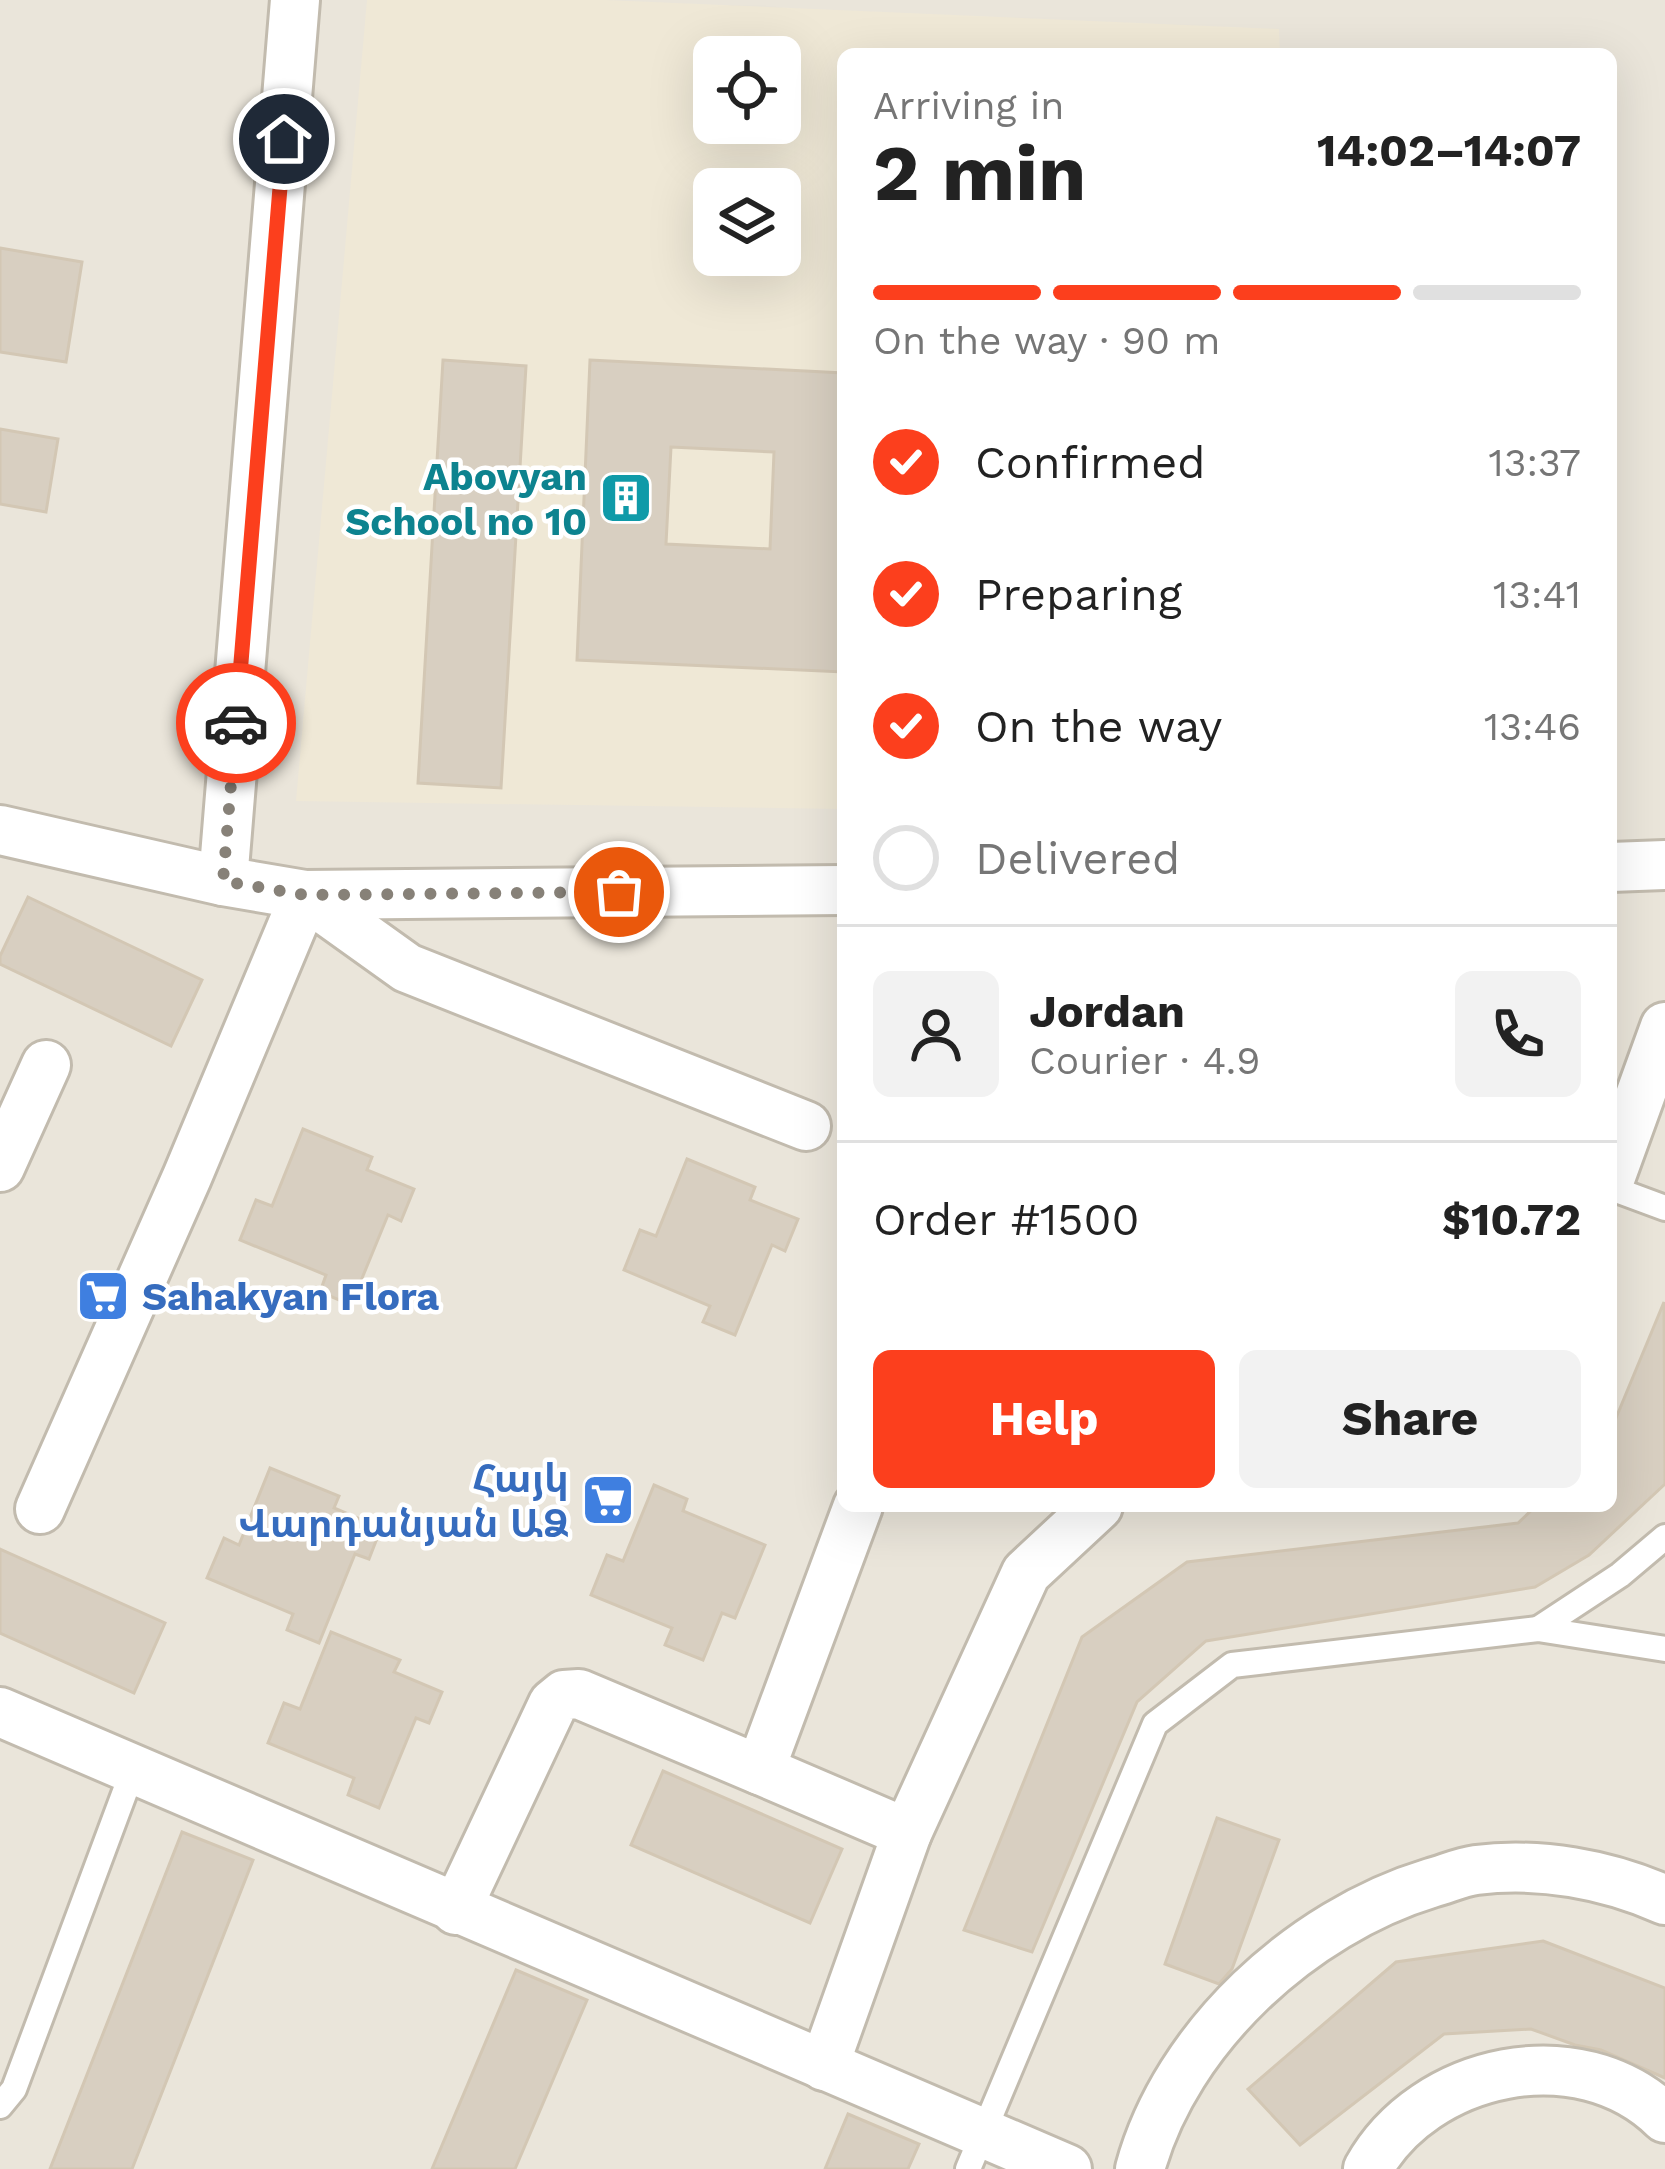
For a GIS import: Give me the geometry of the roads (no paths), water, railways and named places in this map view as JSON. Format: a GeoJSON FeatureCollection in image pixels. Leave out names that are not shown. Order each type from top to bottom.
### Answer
{"type":"FeatureCollection","features":[{"type":"Feature","properties":{"kind":"street"},"geometry":{"type":"LineString","coordinates":[[223,881],[295,0]]}},
{"type":"Feature","properties":{"kind":"street"},"geometry":{"type":"LineString","coordinates":[[0,830],[305,895],[837,890]]}},
{"type":"Feature","properties":{"kind":"street"},"geometry":{"type":"LineString","coordinates":[[1617,868],[1665,865]]}},
{"type":"Feature","properties":{"kind":"street"},"geometry":{"type":"LineString","coordinates":[[305,895],[407,968],[806,1126]]}},
{"type":"Feature","properties":{"kind":"street"},"geometry":{"type":"LineString","coordinates":[[40,1509],[305,895]]}},
{"type":"Feature","properties":{"kind":"street"},"geometry":{"type":"LineString","coordinates":[[1617,1160],[1665,1028]]}},
{"type":"Feature","properties":{"kind":"street"},"geometry":{"type":"LineString","coordinates":[[0,1167],[46,1066]]}},
{"type":"Feature","properties":{"kind":"street"},"geometry":{"type":"LineString","coordinates":[[760,1770],[856,1512]]}},
{"type":"Feature","properties":{"kind":"street"},"geometry":{"type":"LineString","coordinates":[[824,2066],[907,1833],[1026,1574],[1093,1512]]}},
{"type":"Feature","properties":{"kind":"street"},"geometry":{"type":"LineString","coordinates":[[457,1910],[553,1704],[564,1695],[580,1694],[907,1833]]}},
{"type":"Feature","properties":{"kind":"street"},"geometry":{"type":"LineString","coordinates":[[0,1712],[824,2066],[975,2151],[1067,2169]]}},
{"type":"Feature","properties":{"kind":"street"},"geometry":{"type":"LineString","coordinates":[[1142,2168],[1166,2101],[1207,2038],[1259,1985],[1318,1937],[1392,1895],[1474,1870],[1565,1869],[1665,1900]]}},
{"type":"Feature","properties":{"kind":"street"},"geometry":{"type":"LineString","coordinates":[[1368,2169],[1380,2147],[1413,2116],[1482,2078],[1523,2070],[1565,2072],[1613,2083],[1665,2118]]}},
{"type":"Feature","properties":{"kind":"lane"},"geometry":{"type":"LineString","coordinates":[[1617,1190],[1665,1208]]}},
{"type":"Feature","properties":{"kind":"lane"},"geometry":{"type":"LineString","coordinates":[[1538,1629],[1620,1575],[1665,1537]]}},
{"type":"Feature","properties":{"kind":"lane"},"geometry":{"type":"LineString","coordinates":[[975,2151],[1155,1724],[1232,1665],[1538,1629],[1665,1649]]}},
{"type":"Feature","properties":{"kind":"lane"},"geometry":{"type":"LineString","coordinates":[[0,2106],[14,2089],[133,1770]]}},
{"type":"Feature","properties":{"kind":"place","name":"Abovyan School no 10"},"geometry":{"type":"Point","coordinates":[626,498]}},
{"type":"Feature","properties":{"kind":"place","name":"Sahakyan Flora"},"geometry":{"type":"Point","coordinates":[103,1296]}},
{"type":"Feature","properties":{"kind":"place","name":"Հայկ Վարդանյան ԱՁ"},"geometry":{"type":"Point","coordinates":[608,1500]}}]}
